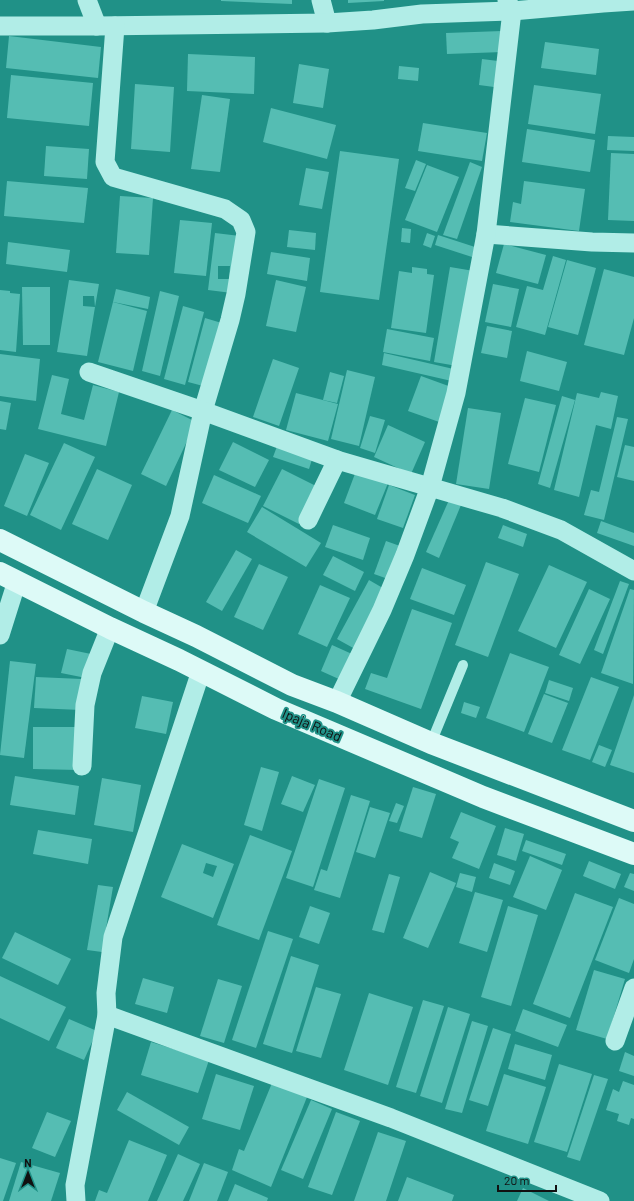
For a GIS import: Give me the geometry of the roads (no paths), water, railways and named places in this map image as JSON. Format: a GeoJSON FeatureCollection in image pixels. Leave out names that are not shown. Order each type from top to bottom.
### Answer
{"type":"FeatureCollection","features":[{"type":"Feature","properties":{"kind":"main road","name":"Ipaja Road"},"geometry":{"type":"LineString","coordinates":[[2,547],[196,636],[292,684],[431,743],[634,821]]}},
{"type":"Feature","properties":{"kind":"main road","name":"Ipaja Road"},"geometry":{"type":"LineString","coordinates":[[8,577],[276,709],[320,729],[483,796],[634,854]]}},
{"type":"Feature","properties":{"kind":"street"},"geometry":{"type":"LineString","coordinates":[[87,0],[106,26],[105,162],[112,177],[226,209],[241,220],[246,232],[236,294],[230,320],[204,411],[180,516],[144,612]]}},
{"type":"Feature","properties":{"kind":"street"},"geometry":{"type":"LineString","coordinates":[[321,0],[327,23]]}},
{"type":"Feature","properties":{"kind":"street"},"geometry":{"type":"LineString","coordinates":[[0,26],[327,23],[373,20],[510,5],[603,1],[634,2]]}},
{"type":"Feature","properties":{"kind":"street"},"geometry":{"type":"LineString","coordinates":[[337,702],[382,610],[406,555],[430,487],[456,393],[486,234],[510,5]]}},
{"type":"Feature","properties":{"kind":"street"},"geometry":{"type":"LineString","coordinates":[[486,234],[592,242],[634,243]]}},
{"type":"Feature","properties":{"kind":"street"},"geometry":{"type":"LineString","coordinates":[[89,372],[204,411],[336,460],[502,508],[561,530],[634,571]]}},
{"type":"Feature","properties":{"kind":"street"},"geometry":{"type":"LineString","coordinates":[[308,520],[336,460]]}},
{"type":"Feature","properties":{"kind":"street"},"geometry":{"type":"LineString","coordinates":[[0,635],[8,577]]}},
{"type":"Feature","properties":{"kind":"street"},"geometry":{"type":"LineString","coordinates":[[82,766],[85,705],[92,673],[110,628]]}},
{"type":"Feature","properties":{"kind":"street"},"geometry":{"type":"LineString","coordinates":[[76,1201],[74,1185],[107,1015],[106,993],[112,937],[201,671]]}},
{"type":"Feature","properties":{"kind":"street"},"geometry":{"type":"LineString","coordinates":[[615,1041],[634,988]]}},
{"type":"Feature","properties":{"kind":"street"},"geometry":{"type":"LineString","coordinates":[[107,1015],[391,1118],[600,1201]]}},
{"type":"Feature","properties":{"kind":"lane"},"geometry":{"type":"LineString","coordinates":[[431,743],[463,665]]}}]}
